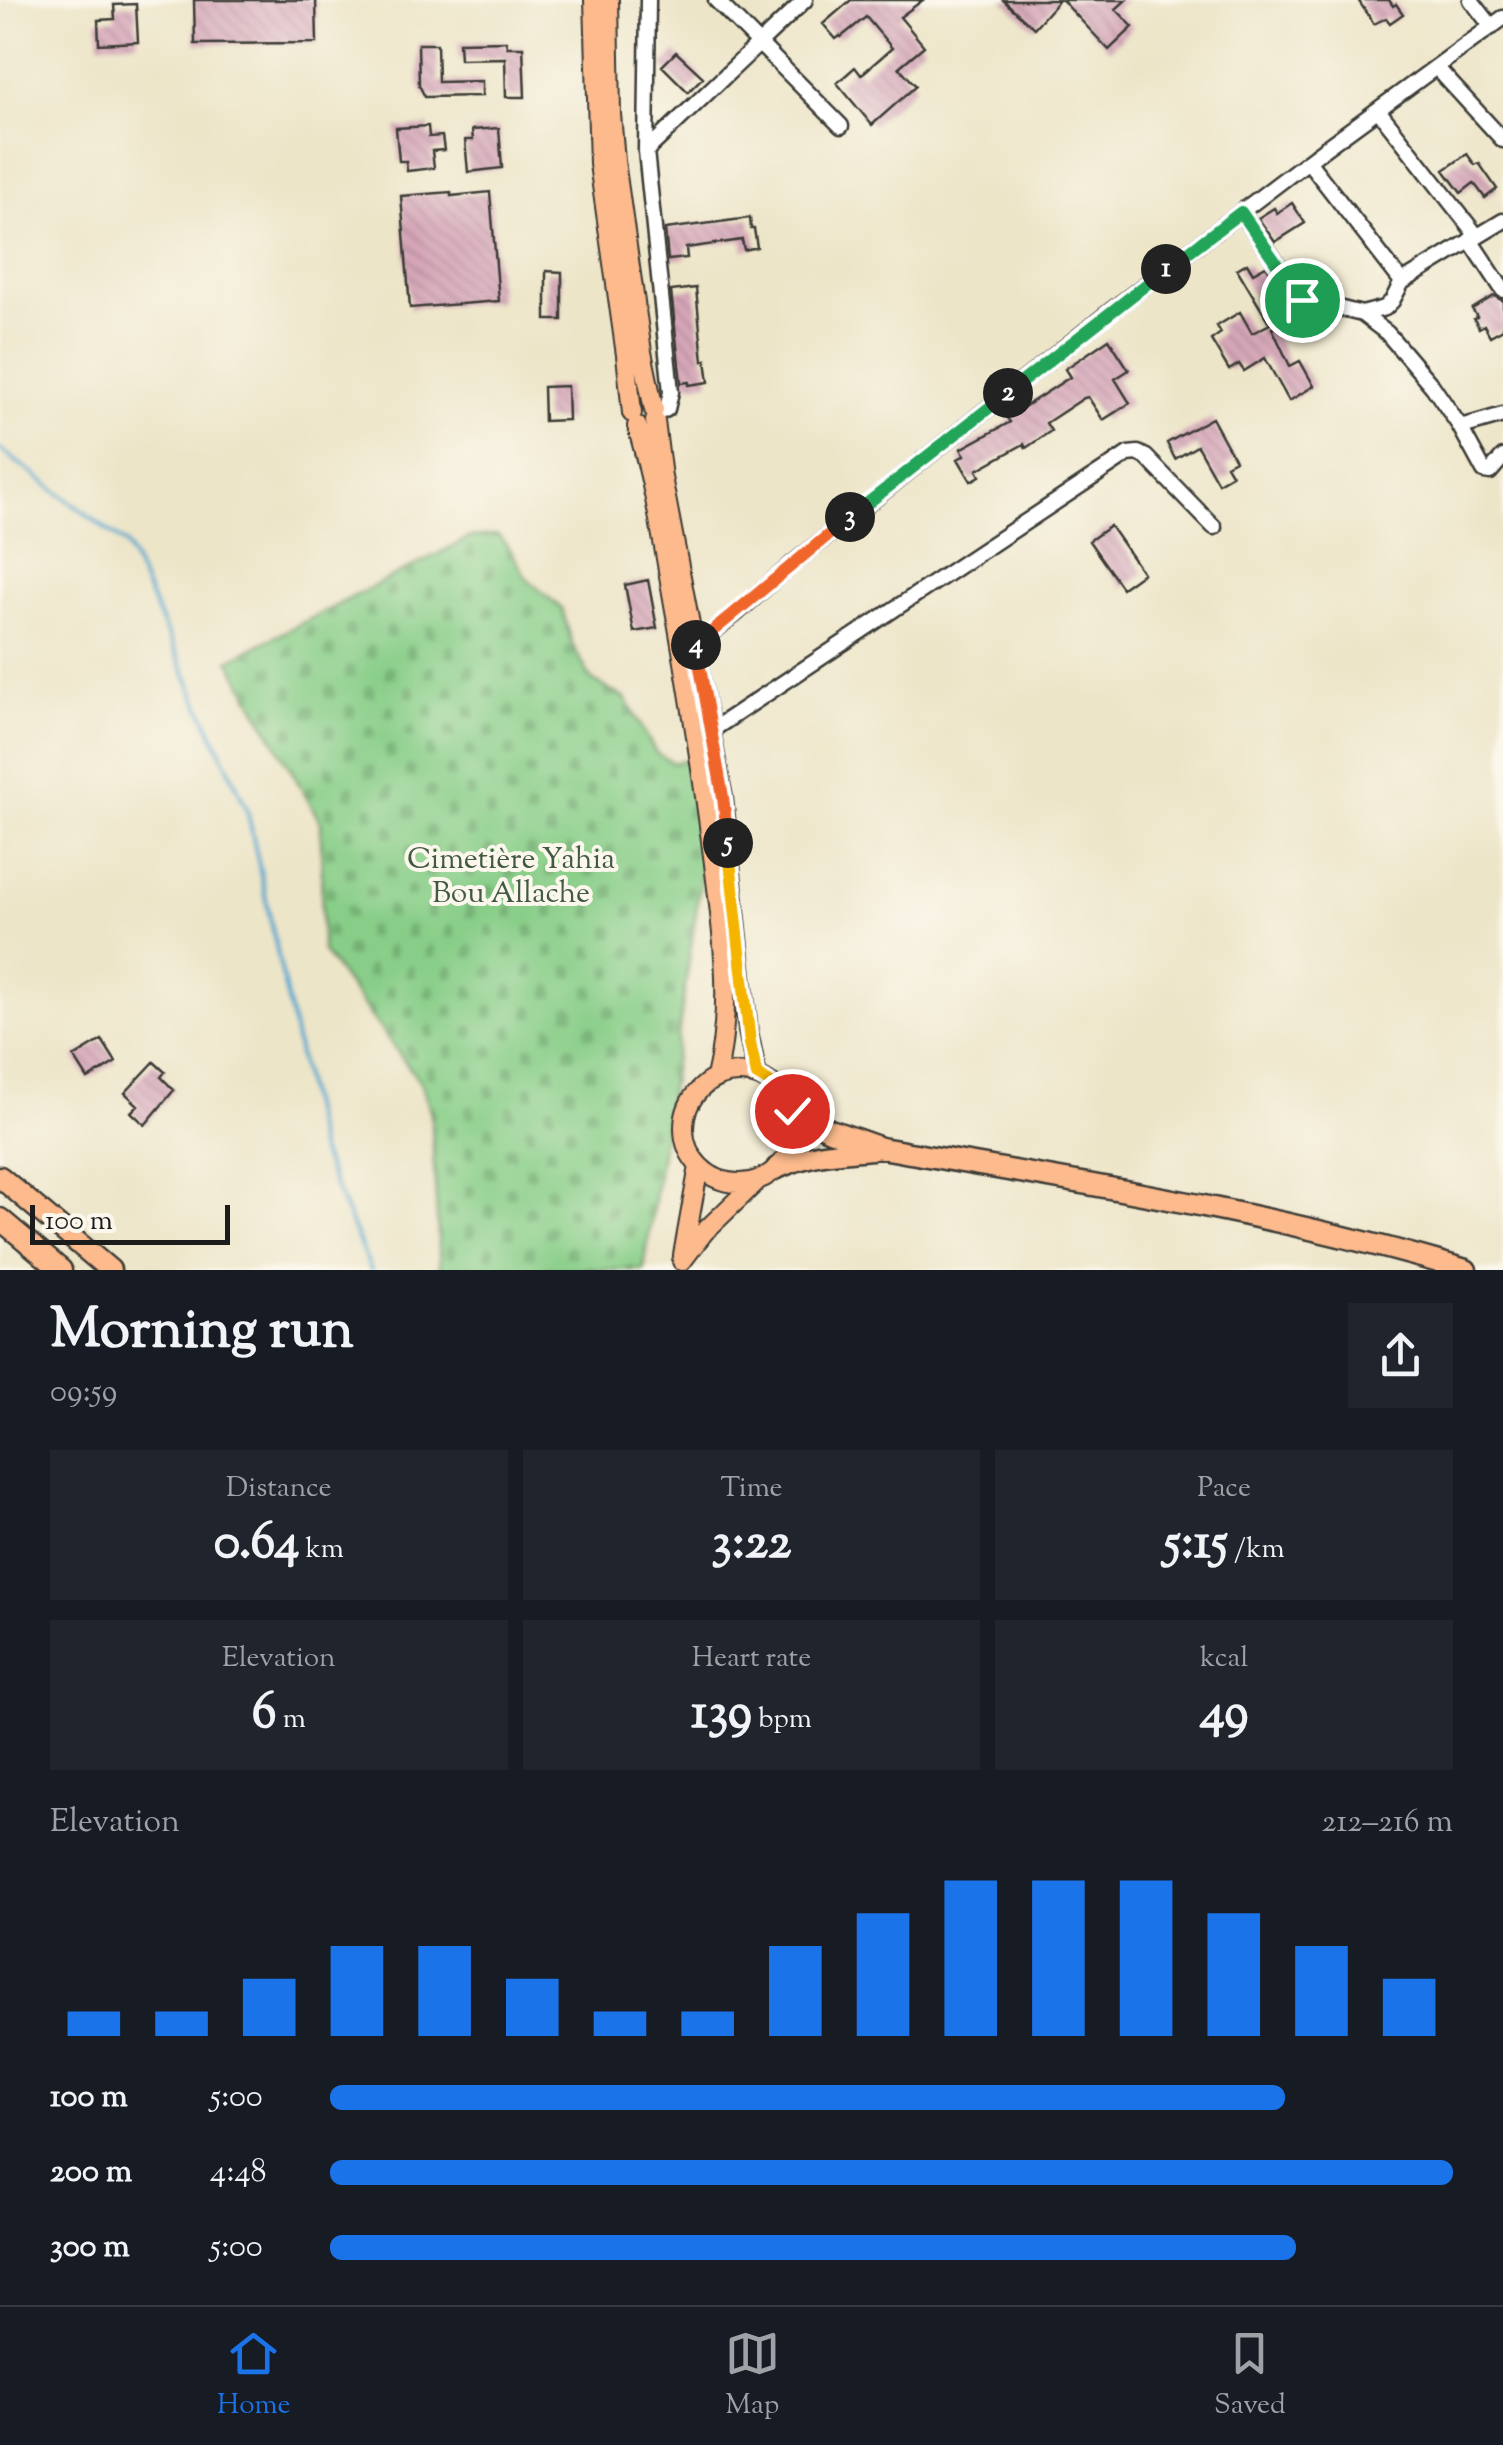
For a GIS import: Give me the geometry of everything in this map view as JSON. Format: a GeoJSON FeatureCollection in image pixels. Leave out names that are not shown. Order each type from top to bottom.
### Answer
{"type":"FeatureCollection","features":[{"type":"Feature","properties":{"kind":"highway"},"geometry":{"type":"LineString","coordinates":[[792,1111],[881,1148],[1266,1218],[1466,1270]]}},
{"type":"Feature","properties":{"kind":"highway"},"geometry":{"type":"LineString","coordinates":[[777,1168],[817,1154],[881,1148]]}},
{"type":"Feature","properties":{"kind":"highway"},"geometry":{"type":"LineString","coordinates":[[0,1177],[110,1270]]}},
{"type":"Feature","properties":{"kind":"highway"},"geometry":{"type":"LineString","coordinates":[[0,1219],[61,1270]]}},
{"type":"Feature","properties":{"kind":"main road"},"geometry":{"type":"LineString","coordinates":[[594,0],[599,164],[626,355],[662,477],[712,730],[748,1030],[757,1075]]}},
{"type":"Feature","properties":{"kind":"main road"},"geometry":{"type":"LineString","coordinates":[[609,0],[614,162],[642,352],[650,478],[688,684],[718,893],[726,1008],[724,1043],[716,1077]]}},
{"type":"Feature","properties":{"kind":"main road"},"geometry":{"type":"LineString","coordinates":[[681,1265],[704,1232],[758,1180],[777,1168],[793,1142],[792,1111],[772,1083],[757,1075],[730,1073],[716,1077],[691,1100],[684,1134],[689,1151],[711,1176],[726,1182],[758,1180]]}},
{"type":"Feature","properties":{"kind":"main road"},"geometry":{"type":"LineString","coordinates":[[681,1265],[699,1166]]}},
{"type":"Feature","properties":{"kind":"street"},"geometry":{"type":"LineString","coordinates":[[647,417],[667,408],[671,392],[646,152],[648,0]]}},
{"type":"Feature","properties":{"kind":"street"},"geometry":{"type":"LineString","coordinates":[[716,0],[841,126]]}},
{"type":"Feature","properties":{"kind":"street"},"geometry":{"type":"LineString","coordinates":[[646,152],[804,0]]}},
{"type":"Feature","properties":{"kind":"street"},"geometry":{"type":"LineString","coordinates":[[696,645],[791,564],[1112,310],[1497,22],[1471,0]]}},
{"type":"Feature","properties":{"kind":"street"},"geometry":{"type":"LineString","coordinates":[[1436,68],[1503,140]]}},
{"type":"Feature","properties":{"kind":"street"},"geometry":{"type":"LineString","coordinates":[[1378,110],[1474,238],[1503,290]]}},
{"type":"Feature","properties":{"kind":"street"},"geometry":{"type":"LineString","coordinates":[[1308,162],[1402,282]]}},
{"type":"Feature","properties":{"kind":"street"},"geometry":{"type":"LineString","coordinates":[[1241,212],[1302,300],[1362,314],[1388,333],[1433,388],[1484,471],[1490,472],[1503,458]]}},
{"type":"Feature","properties":{"kind":"street"},"geometry":{"type":"LineString","coordinates":[[1362,314],[1385,308],[1402,282],[1503,221]]}},
{"type":"Feature","properties":{"kind":"street"},"geometry":{"type":"LineString","coordinates":[[1458,425],[1503,415]]}},
{"type":"Feature","properties":{"kind":"street"},"geometry":{"type":"LineString","coordinates":[[712,730],[1128,454],[1146,457],[1214,527]]}},
{"type":"Feature","properties":{"kind":"green space","name":"Cimetière Yahia Bou Allache"},"geometry":{"type":"Polygon","coordinates":[[[498,535],[527,579],[562,609],[573,646],[592,680],[626,699],[656,753],[673,763],[692,758],[703,863],[644,1270],[440,1270],[431,1114],[422,1085],[322,950],[321,823],[229,660],[471,537],[498,535]]]}},
{"type":"Feature","properties":{"kind":"building"},"geometry":{"type":"Polygon","coordinates":[[[194,0],[316,0],[317,43],[195,44],[194,0]]]}},
{"type":"Feature","properties":{"kind":"building"},"geometry":{"type":"Polygon","coordinates":[[[851,0],[923,0],[900,17],[924,46],[899,67],[916,86],[872,125],[837,83],[855,67],[861,75],[892,48],[866,17],[836,39],[823,24],[851,0]]]}},
{"type":"Feature","properties":{"kind":"building"},"geometry":{"type":"Polygon","coordinates":[[[1003,0],[1059,0],[1034,28],[1003,0]]]}},
{"type":"Feature","properties":{"kind":"building"},"geometry":{"type":"Polygon","coordinates":[[[1062,0],[1126,0],[1116,9],[1133,27],[1109,50],[1062,0]]]}},
{"type":"Feature","properties":{"kind":"building"},"geometry":{"type":"Polygon","coordinates":[[[1358,0],[1389,0],[1403,14],[1390,23],[1386,18],[1374,24],[1358,0]]]}},
{"type":"Feature","properties":{"kind":"building"},"geometry":{"type":"Polygon","coordinates":[[[136,4],[138,42],[99,44],[98,20],[115,19],[114,5],[136,4]]]}},
{"type":"Feature","properties":{"kind":"building"},"geometry":{"type":"Polygon","coordinates":[[[506,41],[507,47],[523,47],[525,97],[506,97],[505,58],[460,59],[459,42],[506,41]]]}},
{"type":"Feature","properties":{"kind":"building"},"geometry":{"type":"Polygon","coordinates":[[[418,44],[437,44],[438,82],[482,81],[482,96],[425,97],[419,85],[418,44]]]}},
{"type":"Feature","properties":{"kind":"building"},"geometry":{"type":"Polygon","coordinates":[[[676,52],[703,77],[688,92],[662,66],[676,52]]]}},
{"type":"Feature","properties":{"kind":"building"},"geometry":{"type":"Polygon","coordinates":[[[428,126],[429,137],[442,136],[444,150],[432,151],[434,168],[407,171],[406,161],[399,161],[396,128],[428,126]]]}},
{"type":"Feature","properties":{"kind":"building"},"geometry":{"type":"Polygon","coordinates":[[[499,128],[502,168],[468,172],[465,140],[473,140],[472,130],[499,128]]]}},
{"type":"Feature","properties":{"kind":"building"},"geometry":{"type":"Polygon","coordinates":[[[1467,154],[1475,165],[1479,163],[1497,189],[1485,198],[1474,183],[1461,193],[1444,170],[1467,154]]]}},
{"type":"Feature","properties":{"kind":"building"},"geometry":{"type":"Polygon","coordinates":[[[451,192],[451,196],[490,192],[499,301],[410,308],[401,196],[451,192]]]}},
{"type":"Feature","properties":{"kind":"building"},"geometry":{"type":"Polygon","coordinates":[[[1292,203],[1305,223],[1275,242],[1258,218],[1274,208],[1277,213],[1292,203]]]}},
{"type":"Feature","properties":{"kind":"building"},"geometry":{"type":"Polygon","coordinates":[[[750,218],[757,247],[744,250],[742,240],[686,248],[687,258],[668,260],[665,229],[750,218]]]}},
{"type":"Feature","properties":{"kind":"building"},"geometry":{"type":"Polygon","coordinates":[[[1247,263],[1253,273],[1266,266],[1293,305],[1302,310],[1272,328],[1290,366],[1300,361],[1314,386],[1289,401],[1265,358],[1244,371],[1239,364],[1229,370],[1211,340],[1221,333],[1217,326],[1240,312],[1252,333],[1270,324],[1237,269],[1247,263]]]}},
{"type":"Feature","properties":{"kind":"building"},"geometry":{"type":"Polygon","coordinates":[[[546,271],[562,272],[562,320],[546,320],[546,271]]]}},
{"type":"Feature","properties":{"kind":"building"},"geometry":{"type":"Polygon","coordinates":[[[696,288],[703,361],[706,360],[709,382],[689,385],[681,383],[671,291],[696,288]]]}},
{"type":"Feature","properties":{"kind":"building"},"geometry":{"type":"Polygon","coordinates":[[[1494,296],[1503,301],[1503,329],[1490,336],[1484,325],[1479,328],[1472,309],[1494,296]]]}},
{"type":"Feature","properties":{"kind":"building"},"geometry":{"type":"Polygon","coordinates":[[[1109,339],[1129,370],[1115,379],[1130,403],[1103,420],[1088,397],[1084,398],[1046,423],[1051,431],[1026,448],[1024,444],[977,470],[980,476],[971,481],[958,459],[965,455],[961,449],[1010,422],[1007,418],[1070,377],[1065,369],[1109,339]]]}},
{"type":"Feature","properties":{"kind":"building"},"geometry":{"type":"Polygon","coordinates":[[[567,386],[568,420],[544,421],[543,387],[567,386]]]}},
{"type":"Feature","properties":{"kind":"building"},"geometry":{"type":"Polygon","coordinates":[[[1212,418],[1235,460],[1226,465],[1232,475],[1218,483],[1197,446],[1175,459],[1167,443],[1212,418]]]}},
{"type":"Feature","properties":{"kind":"building"},"geometry":{"type":"Polygon","coordinates":[[[1110,526],[1143,573],[1122,588],[1089,541],[1110,526]]]}},
{"type":"Feature","properties":{"kind":"building"},"geometry":{"type":"Polygon","coordinates":[[[648,580],[657,628],[634,632],[625,585],[648,580]]]}},
{"type":"Feature","properties":{"kind":"building"},"geometry":{"type":"Polygon","coordinates":[[[102,1040],[116,1062],[88,1079],[74,1057],[102,1040]]]}},
{"type":"Feature","properties":{"kind":"building"},"geometry":{"type":"Polygon","coordinates":[[[154,1062],[165,1072],[161,1077],[174,1090],[145,1125],[131,1112],[138,1105],[125,1093],[154,1062]]]}},
{"type":"Feature","properties":{"kind":"waterway"},"geometry":{"type":"LineString","coordinates":[[0,449],[126,544],[247,809],[319,1149],[371,1270]]}},
{"type":"Feature","properties":{"kind":"route"},"geometry":{"type":"LineString","coordinates":[[792,1111],[772,1083],[757,1075],[751,1050],[723,797],[696,645],[791,564],[1241,212],[1302,300]]}}]}
